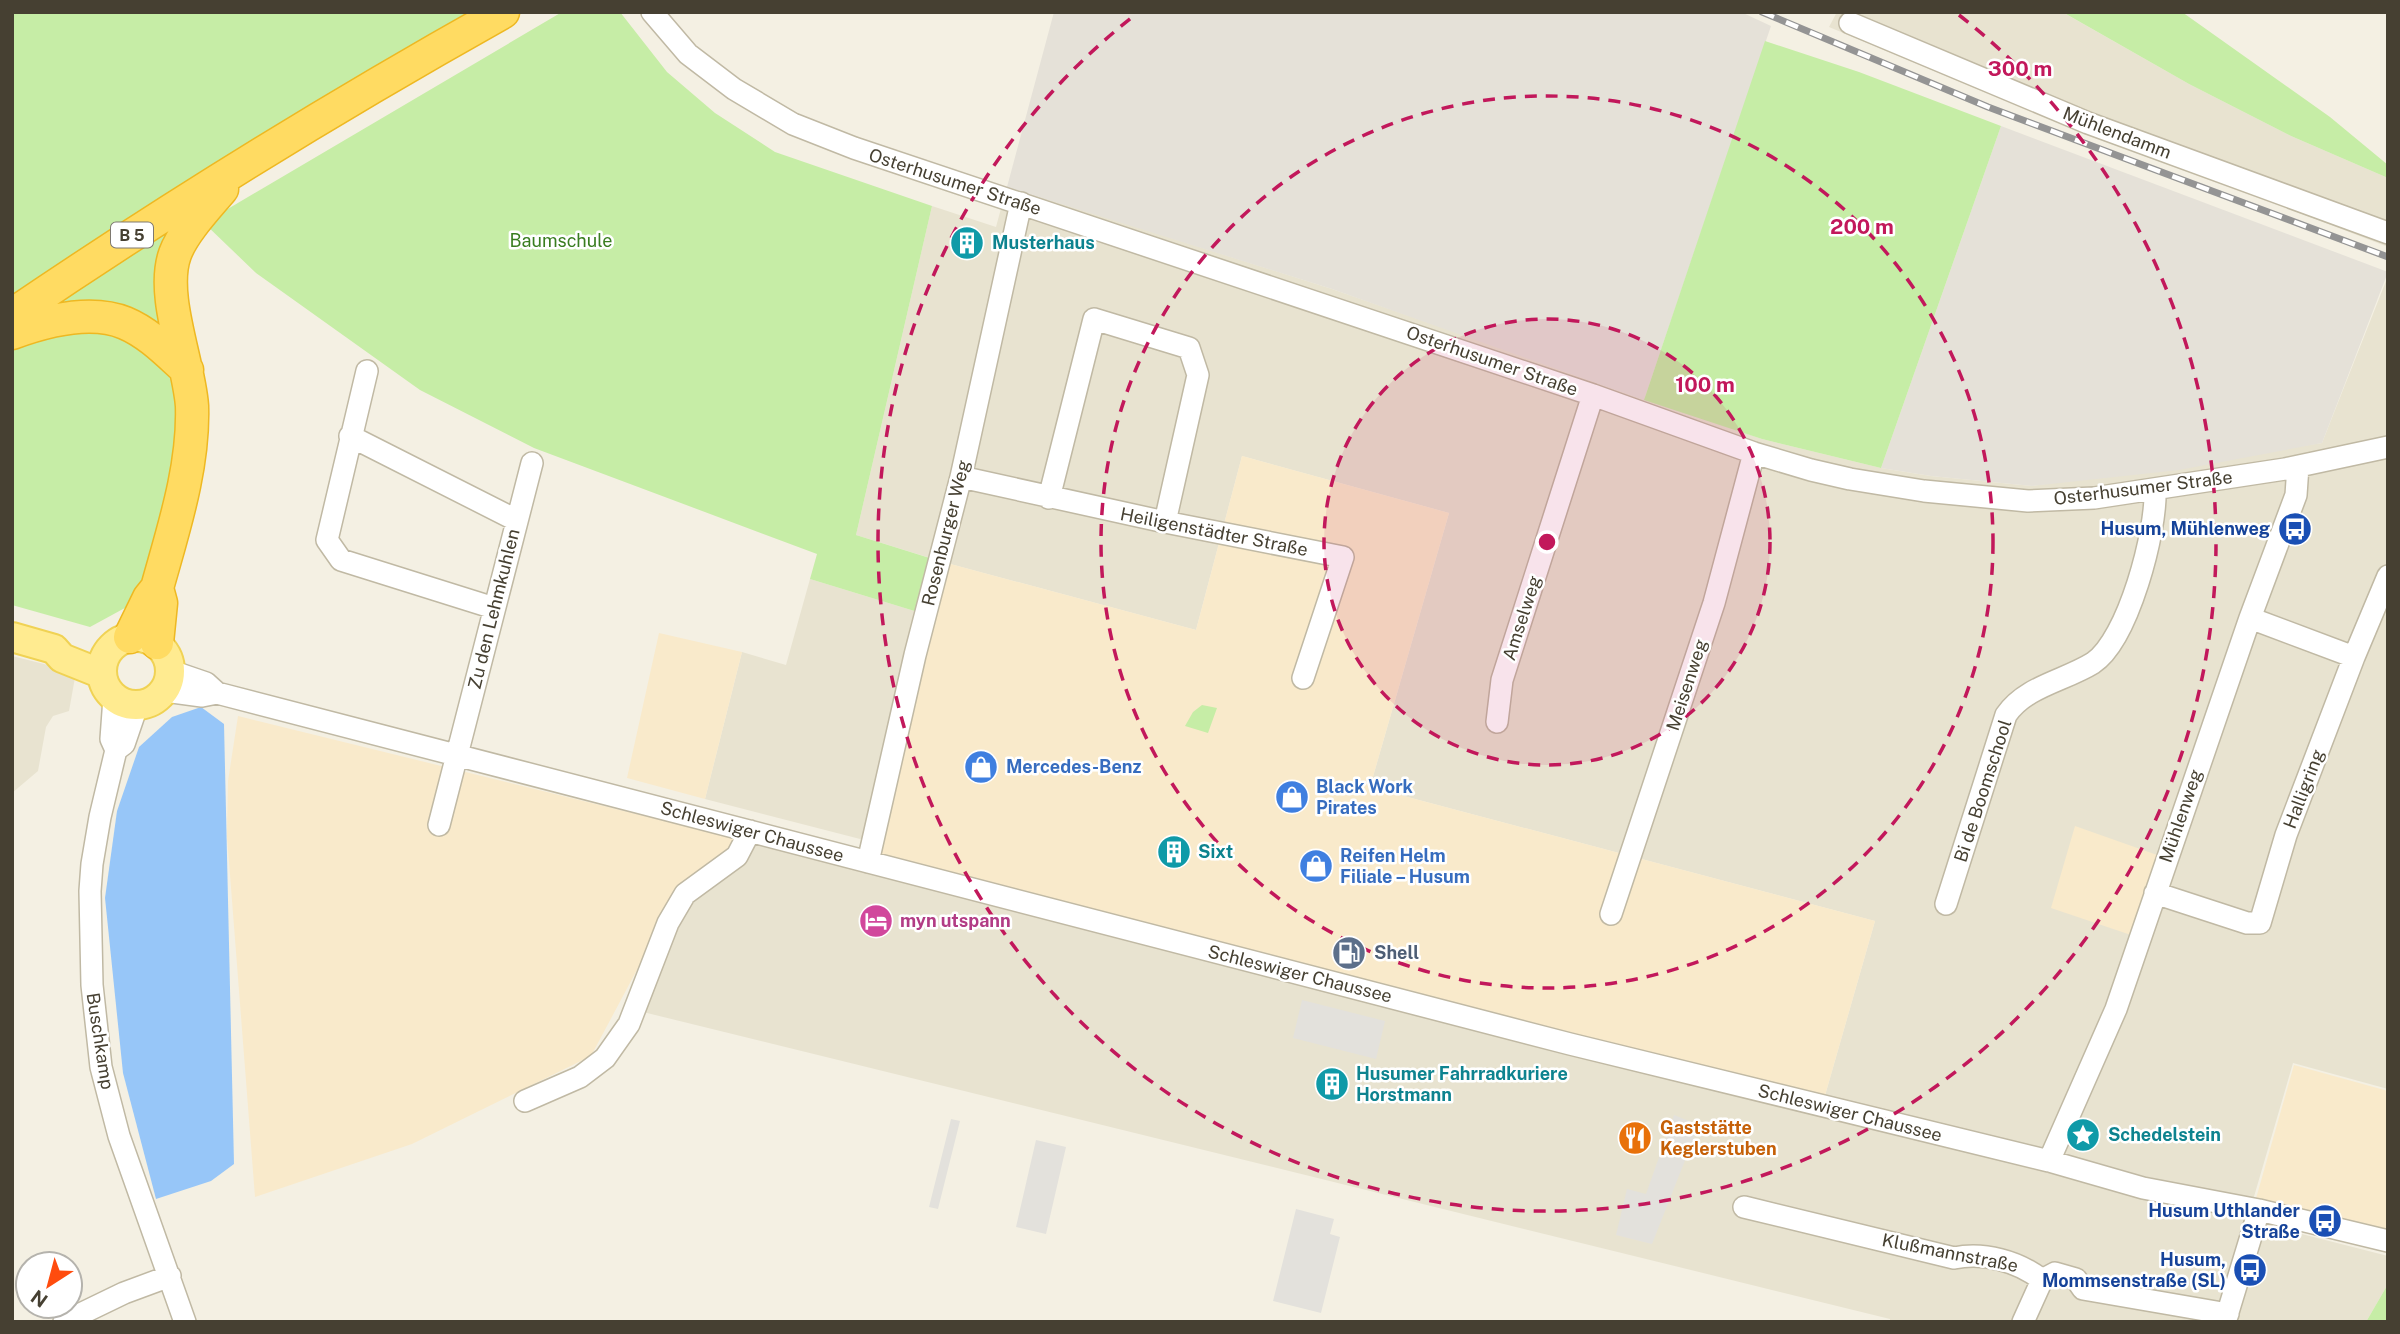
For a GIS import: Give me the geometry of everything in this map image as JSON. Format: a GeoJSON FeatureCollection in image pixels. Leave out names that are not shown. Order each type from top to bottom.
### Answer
{"type":"FeatureCollection","features":[{"type":"Feature","properties":{"kind":"highway","name":"B 5"},"geometry":{"type":"LineString","coordinates":[[12,315],[105,251],[503,12]]}},
{"type":"Feature","properties":{"kind":"highway"},"geometry":{"type":"LineString","coordinates":[[124,669],[149,597],[156,588],[189,459],[191,406],[187,370],[171,290],[175,254],[198,218],[253,160]]}},
{"type":"Feature","properties":{"kind":"highway"},"geometry":{"type":"LineString","coordinates":[[12,333],[55,321],[90,316],[124,323],[154,340],[187,370]]}},
{"type":"Feature","properties":{"kind":"main road"},"geometry":{"type":"LineString","coordinates":[[12,638],[54,649],[65,644],[124,669],[148,704],[168,681],[169,660],[124,669]]}},
{"type":"Feature","properties":{"kind":"street","name":"Osterhusumer Straße"},"geometry":{"type":"LineString","coordinates":[[652,12],[688,54],[734,89],[793,124],[853,148],[1811,470],[1879,484],[2028,501],[2094,498],[2155,489],[2298,466],[2388,447]]}},
{"type":"Feature","properties":{"kind":"street","name":"Mühlendamm"},"geometry":{"type":"LineString","coordinates":[[1850,23],[2088,124],[2388,233]]}},
{"type":"Feature","properties":{"kind":"street","name":"Rosenburger Weg"},"geometry":{"type":"LineString","coordinates":[[868,862],[915,655],[961,477],[1021,203]]}},
{"type":"Feature","properties":{"kind":"street"},"geometry":{"type":"LineString","coordinates":[[1049,498],[1094,319],[1189,348],[1198,375],[1165,522]]}},
{"type":"Feature","properties":{"kind":"street"},"geometry":{"type":"LineString","coordinates":[[367,371],[327,540],[341,560],[494,608]]}},
{"type":"Feature","properties":{"kind":"street","name":"Amselweg"},"geometry":{"type":"LineString","coordinates":[[1497,722],[1502,680],[1593,395]]}},
{"type":"Feature","properties":{"kind":"street"},"geometry":{"type":"LineString","coordinates":[[350,436],[516,520]]}},
{"type":"Feature","properties":{"kind":"street","name":"Meisenweg"},"geometry":{"type":"LineString","coordinates":[[1611,914],[1714,603],[1754,453]]}},
{"type":"Feature","properties":{"kind":"street","name":"Zu den Lehmkuhlen"},"geometry":{"type":"LineString","coordinates":[[439,825],[532,463]]}},
{"type":"Feature","properties":{"kind":"street","name":"Mühlenweg"},"geometry":{"type":"LineString","coordinates":[[2049,1161],[2116,1009],[2250,618],[2296,495],[2298,466]]}},
{"type":"Feature","properties":{"kind":"street","name":"Heiligenstädter Straße"},"geometry":{"type":"LineString","coordinates":[[961,477],[1049,498],[1343,558],[1303,678]]}},
{"type":"Feature","properties":{"kind":"street","name":"Bi de Boomschool"},"geometry":{"type":"LineString","coordinates":[[1946,904],[2006,715],[2014,704],[2026,695],[2094,662],[2112,645],[2138,581],[2154,517],[2155,489]]}},
{"type":"Feature","properties":{"kind":"street"},"geometry":{"type":"LineString","coordinates":[[2250,618],[2354,657],[2388,576]]}},
{"type":"Feature","properties":{"kind":"street","name":"Halligring"},"geometry":{"type":"LineString","coordinates":[[2155,893],[2247,923],[2260,923],[2286,835],[2354,657]]}},
{"type":"Feature","properties":{"kind":"street","name":"Buschkamp"},"geometry":{"type":"LineString","coordinates":[[124,669],[111,739],[116,750],[92,864],[92,985],[104,1079],[119,1136],[185,1322]]}},
{"type":"Feature","properties":{"kind":"street","name":"Schleswiger Chaussee"},"geometry":{"type":"LineString","coordinates":[[168,681],[202,696],[216,694],[456,755],[1570,1044],[2049,1161],[2143,1188],[2259,1210],[2388,1241]]}},
{"type":"Feature","properties":{"kind":"street"},"geometry":{"type":"LineString","coordinates":[[525,1101],[580,1077],[606,1058],[629,1024],[668,923],[685,894],[737,856],[750,831]]}},
{"type":"Feature","properties":{"kind":"street","name":"Klußmannstraße"},"geometry":{"type":"LineString","coordinates":[[1744,1207],[1954,1258],[1974,1254],[2025,1267],[2042,1280],[2056,1273],[2076,1279],[2083,1289],[2226,1318]]}},
{"type":"Feature","properties":{"kind":"street"},"geometry":{"type":"LineString","coordinates":[[2226,1318],[2259,1210]]}},
{"type":"Feature","properties":{"kind":"street"},"geometry":{"type":"LineString","coordinates":[[64,1322],[124,1293],[170,1276]]}},
{"type":"Feature","properties":{"kind":"street"},"geometry":{"type":"LineString","coordinates":[[2023,1322],[2042,1280]]}},
{"type":"Feature","properties":{"kind":"shaded area"},"geometry":{"type":"Polygon","coordinates":[[[1054,12],[1741,12],[1771,26],[1644,400],[1332,289],[1007,187],[1054,12]]]}},
{"type":"Feature","properties":{"kind":"shaded area"},"geometry":{"type":"Polygon","coordinates":[[[1837,12],[2064,13],[2189,84],[2291,136],[2388,178],[2388,247],[1982,91],[1829,27],[1837,12]]]}},
{"type":"Feature","properties":{"kind":"shaded area"},"geometry":{"type":"Polygon","coordinates":[[[2001,126],[2388,272],[2322,443],[2179,470],[2032,486],[1881,468],[2001,126]]]}},
{"type":"Feature","properties":{"kind":"shaded area"},"geometry":{"type":"Polygon","coordinates":[[[1007,186],[1332,289],[1762,439],[1881,468],[2032,486],[2322,443],[2388,276],[2388,1089],[2293,1063],[2253,1200],[2061,1158],[1824,1099],[1875,921],[1370,787],[1449,513],[1242,456],[1196,630],[943,562],[856,535],[932,206],[996,227],[1007,186]]]}},
{"type":"Feature","properties":{"kind":"shaded area"},"geometry":{"type":"Polygon","coordinates":[[[1242,456],[1449,513],[1370,787],[1875,921],[1824,1099],[872,859],[943,562],[1196,630],[1242,456]]]}},
{"type":"Feature","properties":{"kind":"shaded area"},"geometry":{"type":"Polygon","coordinates":[[[810,579],[921,613],[864,840],[705,799],[742,652],[786,665],[810,579]]]}},
{"type":"Feature","properties":{"kind":"shaded area"},"geometry":{"type":"Polygon","coordinates":[[[659,633],[742,652],[705,799],[627,778],[659,633]]]}},
{"type":"Feature","properties":{"kind":"shaded area"},"geometry":{"type":"Polygon","coordinates":[[[12,656],[76,672],[69,711],[53,716],[46,727],[38,771],[12,793],[12,656]]]}},
{"type":"Feature","properties":{"kind":"shaded area"},"geometry":{"type":"Polygon","coordinates":[[[238,716],[738,839],[663,921],[591,1056],[412,1144],[255,1197],[227,836],[228,781],[238,716]]]}},
{"type":"Feature","properties":{"kind":"shaded area"},"geometry":{"type":"Polygon","coordinates":[[[2075,826],[2160,856],[2131,935],[2051,908],[2075,826]]]}},
{"type":"Feature","properties":{"kind":"shaded area"},"geometry":{"type":"Polygon","coordinates":[[[753,841],[2388,1256],[2388,1284],[2366,1322],[1890,1322],[1890,1319],[643,1012],[682,909],[753,841]]]}},
{"type":"Feature","properties":{"kind":"shaded area"},"geometry":{"type":"Polygon","coordinates":[[[1302,1000],[1385,1021],[1376,1059],[1293,1038],[1302,1000]]]}},
{"type":"Feature","properties":{"kind":"shaded area"},"geometry":{"type":"Polygon","coordinates":[[[2294,1065],[2388,1091],[2388,1222],[2385,1233],[2255,1202],[2294,1065]]]}},
{"type":"Feature","properties":{"kind":"shaded area"},"geometry":{"type":"Polygon","coordinates":[[[1674,1115],[1699,1125],[1652,1244],[1616,1235],[1627,1189],[1646,1194],[1674,1115]]]}},
{"type":"Feature","properties":{"kind":"shaded area"},"geometry":{"type":"Polygon","coordinates":[[[951,1119],[960,1121],[938,1209],[929,1207],[951,1119]]]}},
{"type":"Feature","properties":{"kind":"shaded area"},"geometry":{"type":"Polygon","coordinates":[[[1036,1140],[1066,1147],[1046,1234],[1016,1227],[1036,1140]]]}},
{"type":"Feature","properties":{"kind":"shaded area"},"geometry":{"type":"Polygon","coordinates":[[[1296,1209],[1334,1219],[1330,1234],[1340,1237],[1321,1313],[1273,1301],[1296,1209]]]}},
{"type":"Feature","properties":{"kind":"green space"},"geometry":{"type":"Polygon","coordinates":[[[12,12],[468,12],[12,299],[12,12]]]}},
{"type":"Feature","properties":{"kind":"green space","name":"Baumschule"},"geometry":{"type":"Polygon","coordinates":[[[562,12],[620,12],[667,72],[715,113],[775,152],[932,206],[856,535],[936,560],[921,613],[810,579],[817,554],[534,448],[420,390],[256,273],[204,223],[562,12]]]}},
{"type":"Feature","properties":{"kind":"green space"},"geometry":{"type":"Polygon","coordinates":[[[2043,12],[2182,12],[2330,117],[2388,165],[2388,178],[2291,136],[2189,84],[2066,14],[2043,12]]]}},
{"type":"Feature","properties":{"kind":"green space"},"geometry":{"type":"Polygon","coordinates":[[[1765,41],[1859,72],[2001,126],[1881,468],[1762,439],[1644,400],[1765,41]]]}},
{"type":"Feature","properties":{"kind":"green space"},"geometry":{"type":"Polygon","coordinates":[[[180,223],[173,350],[43,311],[180,223]]]}},
{"type":"Feature","properties":{"kind":"green space"},"geometry":{"type":"Polygon","coordinates":[[[57,331],[119,332],[154,357],[172,381],[181,408],[163,523],[134,603],[90,627],[12,605],[12,345],[57,331]]]}},
{"type":"Feature","properties":{"kind":"green space"},"geometry":{"type":"Polygon","coordinates":[[[1202,705],[1217,708],[1208,733],[1185,726],[1193,712],[1202,705]]]}},
{"type":"Feature","properties":{"kind":"green space"},"geometry":{"type":"Polygon","coordinates":[[[2388,1284],[2388,1322],[2366,1322],[2388,1284]]]}},
{"type":"Feature","properties":{"kind":"water"},"geometry":{"type":"Polygon","coordinates":[[[201,707],[224,724],[234,1164],[211,1181],[156,1199],[123,1073],[105,898],[117,811],[139,747],[172,717],[201,707]]]}},
{"type":"Feature","properties":{"kind":"railway"},"geometry":{"type":"LineString","coordinates":[[1762,12],[1988,107],[2388,257]]}},
{"type":"Feature","properties":{"kind":"place","name":"Musterhaus"},"geometry":{"type":"Point","coordinates":[967,243]}},
{"type":"Feature","properties":{"kind":"place","name":"Husum, Mühlenweg"},"geometry":{"type":"Point","coordinates":[2295,529]}},
{"type":"Feature","properties":{"kind":"place","name":"Mercedes-Benz"},"geometry":{"type":"Point","coordinates":[981,767]}},
{"type":"Feature","properties":{"kind":"place","name":"Black Work Pirates"},"geometry":{"type":"Point","coordinates":[1292,797]}},
{"type":"Feature","properties":{"kind":"place","name":"Sixt"},"geometry":{"type":"Point","coordinates":[1174,852]}},
{"type":"Feature","properties":{"kind":"place","name":"Reifen Helm Filiale – Husum"},"geometry":{"type":"Point","coordinates":[1316,866]}},
{"type":"Feature","properties":{"kind":"place","name":"myn utspann"},"geometry":{"type":"Point","coordinates":[876,921]}},
{"type":"Feature","properties":{"kind":"place","name":"Shell"},"geometry":{"type":"Point","coordinates":[1349,953]}},
{"type":"Feature","properties":{"kind":"place","name":"Husumer Fahrradkuriere Horstmann"},"geometry":{"type":"Point","coordinates":[1332,1084]}},
{"type":"Feature","properties":{"kind":"place","name":"Schedelstein"},"geometry":{"type":"Point","coordinates":[2083,1135]}},
{"type":"Feature","properties":{"kind":"place","name":"Gaststätte Keglerstuben"},"geometry":{"type":"Point","coordinates":[1635,1138]}},
{"type":"Feature","properties":{"kind":"place","name":"Husum Uthlander Straße"},"geometry":{"type":"Point","coordinates":[2325,1221]}},
{"type":"Feature","properties":{"kind":"place","name":"Husum, Mommsenstraße (SL)"},"geometry":{"type":"Point","coordinates":[2250,1270]}}]}
